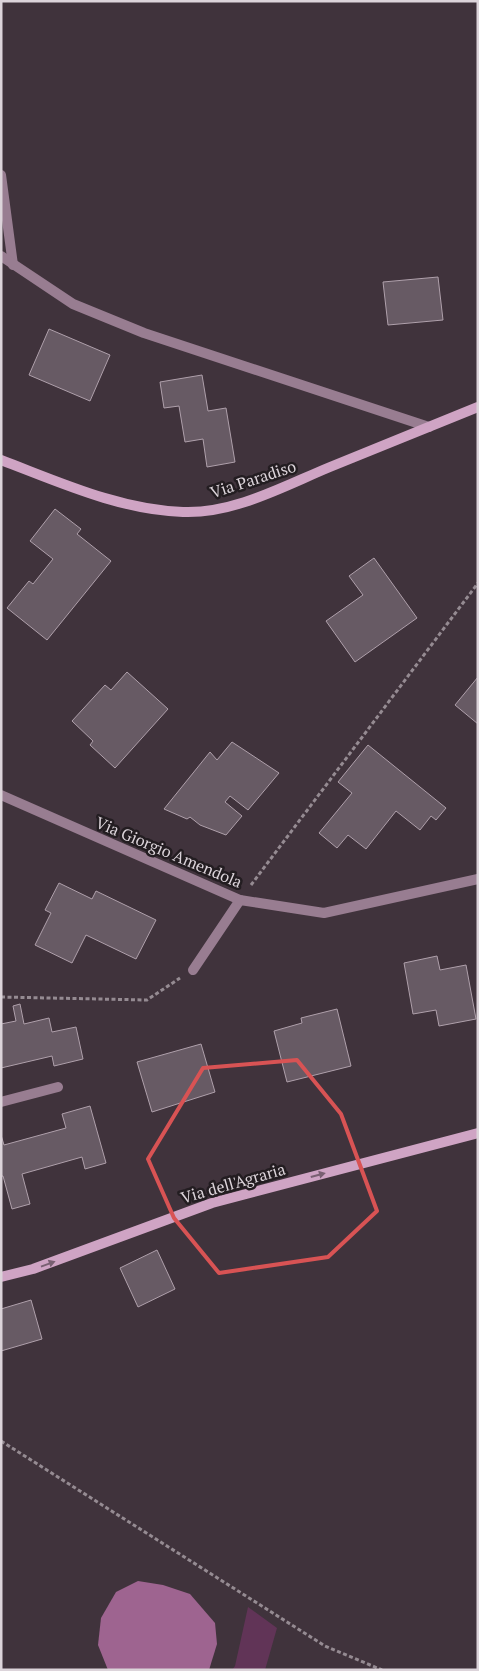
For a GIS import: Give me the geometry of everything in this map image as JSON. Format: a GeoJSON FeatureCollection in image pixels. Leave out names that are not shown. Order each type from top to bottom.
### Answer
{"type":"FeatureCollection","features":[{"type":"Feature","properties":{"kind":"main road","name":"Via Paradiso"},"geometry":{"type":"LineString","coordinates":[[1,460],[85,492],[151,509],[184,512],[222,509],[274,491],[478,407]]}},
{"type":"Feature","properties":{"kind":"main road","name":"Via dell'Agraria"},"geometry":{"type":"LineString","coordinates":[[1,1277],[33,1269],[212,1203],[478,1133]]}},
{"type":"Feature","properties":{"kind":"street"},"geometry":{"type":"LineString","coordinates":[[1,174],[13,265]]}},
{"type":"Feature","properties":{"kind":"street"},"geometry":{"type":"LineString","coordinates":[[1,256],[73,304],[144,333],[429,427]]}},
{"type":"Feature","properties":{"kind":"street","name":"Via Giorgio Amendola"},"geometry":{"type":"LineString","coordinates":[[1,795],[240,900],[324,913],[478,879]]}},
{"type":"Feature","properties":{"kind":"street"},"geometry":{"type":"LineString","coordinates":[[193,970],[240,900]]}},
{"type":"Feature","properties":{"kind":"street"},"geometry":{"type":"LineString","coordinates":[[1,1102],[58,1087]]}},
{"type":"Feature","properties":{"kind":"path"},"geometry":{"type":"LineString","coordinates":[[240,900],[478,584]]}},
{"type":"Feature","properties":{"kind":"path"},"geometry":{"type":"LineString","coordinates":[[1,997],[148,1000],[193,970]]}},
{"type":"Feature","properties":{"kind":"path"},"geometry":{"type":"LineString","coordinates":[[1,1442],[325,1646],[382,1670]]}},
{"type":"Feature","properties":{"kind":"highlighted area"},"geometry":{"type":"Polygon","coordinates":[[[297,1060],[341,1114],[377,1211],[328,1257],[219,1273],[174,1218],[148,1159],[203,1068],[297,1060]]]}},
{"type":"Feature","properties":{"kind":"shaded area"},"geometry":{"type":"Polygon","coordinates":[[[138,1581],[163,1585],[190,1594],[215,1623],[217,1644],[209,1670],[108,1670],[98,1645],[101,1618],[116,1592],[138,1581]]]}},
{"type":"Feature","properties":{"kind":"shaded area"},"geometry":{"type":"Polygon","coordinates":[[[248,1607],[277,1628],[265,1670],[232,1670],[235,1666],[248,1607]]]}},
{"type":"Feature","properties":{"kind":"building"},"geometry":{"type":"Polygon","coordinates":[[[438,277],[443,320],[388,325],[383,282],[438,277]]]}},
{"type":"Feature","properties":{"kind":"building"},"geometry":{"type":"Polygon","coordinates":[[[49,329],[110,355],[90,401],[29,375],[49,329]]]}},
{"type":"Feature","properties":{"kind":"building"},"geometry":{"type":"Polygon","coordinates":[[[202,375],[208,411],[226,408],[235,462],[207,467],[203,439],[185,442],[179,406],[164,408],[160,382],[202,375]]]}},
{"type":"Feature","properties":{"kind":"building"},"geometry":{"type":"Polygon","coordinates":[[[55,509],[81,529],[77,534],[111,561],[47,640],[7,608],[29,581],[33,584],[53,559],[30,541],[55,509]]]}},
{"type":"Feature","properties":{"kind":"building"},"geometry":{"type":"Polygon","coordinates":[[[374,558],[417,618],[355,662],[326,621],[363,595],[349,576],[374,558]]]}},
{"type":"Feature","properties":{"kind":"building"},"geometry":{"type":"Polygon","coordinates":[[[127,672],[168,709],[115,768],[90,745],[93,741],[72,721],[105,685],[111,690],[127,672]]]}},
{"type":"Feature","properties":{"kind":"building"},"geometry":{"type":"Polygon","coordinates":[[[478,677],[478,724],[455,705],[478,677]]]}},
{"type":"Feature","properties":{"kind":"building"},"geometry":{"type":"Polygon","coordinates":[[[232,742],[279,773],[248,810],[230,796],[225,802],[242,816],[226,835],[200,825],[190,817],[187,819],[164,809],[210,752],[217,760],[232,742]]]}},
{"type":"Feature","properties":{"kind":"building"},"geometry":{"type":"Polygon","coordinates":[[[368,745],[446,808],[436,820],[431,816],[420,830],[396,811],[366,849],[348,835],[337,848],[319,833],[352,793],[338,782],[368,745]]]}},
{"type":"Feature","properties":{"kind":"building"},"geometry":{"type":"Polygon","coordinates":[[[59,883],[92,899],[96,891],[156,920],[136,959],[86,935],[72,963],[35,945],[51,913],[45,910],[59,883]]]}},
{"type":"Feature","properties":{"kind":"building"},"geometry":{"type":"Polygon","coordinates":[[[437,956],[440,970],[466,965],[476,1019],[439,1026],[436,1010],[413,1014],[404,963],[437,956]]]}},
{"type":"Feature","properties":{"kind":"building"},"geometry":{"type":"Polygon","coordinates":[[[20,1004],[24,1024],[49,1018],[52,1032],[76,1027],[83,1059],[54,1066],[52,1056],[1,1068],[1,1024],[16,1021],[13,1006],[20,1004]]]}},
{"type":"Feature","properties":{"kind":"building"},"geometry":{"type":"Polygon","coordinates":[[[337,1009],[351,1066],[287,1082],[274,1031],[302,1023],[301,1018],[337,1009]]]}},
{"type":"Feature","properties":{"kind":"building"},"geometry":{"type":"Polygon","coordinates":[[[201,1044],[215,1092],[152,1112],[137,1062],[201,1044]]]}},
{"type":"Feature","properties":{"kind":"building"},"geometry":{"type":"Polygon","coordinates":[[[90,1106],[106,1163],[85,1169],[82,1157],[22,1174],[30,1204],[12,1209],[3,1176],[1,1176],[1,1135],[4,1145],[66,1128],[62,1114],[90,1106]]]}},
{"type":"Feature","properties":{"kind":"building"},"geometry":{"type":"Polygon","coordinates":[[[157,1250],[175,1289],[138,1307],[120,1268],[157,1250]]]}},
{"type":"Feature","properties":{"kind":"building"},"geometry":{"type":"Polygon","coordinates":[[[31,1300],[42,1339],[1,1351],[1,1309],[31,1300]]]}}]}
